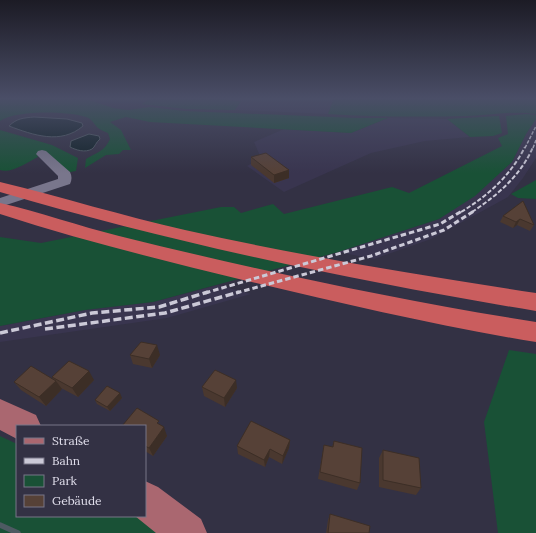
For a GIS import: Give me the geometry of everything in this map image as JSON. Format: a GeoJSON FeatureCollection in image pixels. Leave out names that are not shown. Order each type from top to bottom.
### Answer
{"type":"FeatureCollection","features":[{"type":"Feature","properties":{"kind":"highway"},"geometry":{"type":"LineString","coordinates":[[0,187],[98,215],[210,242],[337,268],[536,302]]}},
{"type":"Feature","properties":{"kind":"highway"},"geometry":{"type":"LineString","coordinates":[[0,208],[76,231],[151,251],[330,293],[469,322],[536,332]]}},
{"type":"Feature","properties":{"kind":"main road"},"geometry":{"type":"LineString","coordinates":[[0,414],[23,425]]}},
{"type":"Feature","properties":{"kind":"main road"},"geometry":{"type":"LineString","coordinates":[[146,501],[187,533]]}},
{"type":"Feature","properties":{"kind":"lane"},"geometry":{"type":"LineString","coordinates":[[0,203],[65,181],[65,175],[42,154]]}},
{"type":"Feature","properties":{"kind":"shaded area"},"geometry":{"type":"Polygon","coordinates":[[[12,123],[82,123],[83,126],[74,132],[56,137],[37,135],[9,126],[12,123]]]}},
{"type":"Feature","properties":{"kind":"shaded area"},"geometry":{"type":"Polygon","coordinates":[[[376,123],[452,123],[470,137],[425,141],[371,153],[284,192],[247,166],[261,158],[254,142],[284,129],[351,133],[376,123]]]}},
{"type":"Feature","properties":{"kind":"shaded area"},"geometry":{"type":"Polygon","coordinates":[[[533,123],[536,123],[536,158],[508,197],[431,239],[374,259],[338,252],[439,219],[512,162],[533,123]]]}},
{"type":"Feature","properties":{"kind":"shaded area"},"geometry":{"type":"Polygon","coordinates":[[[89,134],[99,136],[100,139],[92,149],[84,151],[70,147],[71,141],[89,134]]]}},
{"type":"Feature","properties":{"kind":"shaded area"},"geometry":{"type":"Polygon","coordinates":[[[218,285],[251,294],[167,318],[0,342],[0,326],[85,310],[153,302],[218,285]]]}},
{"type":"Feature","properties":{"kind":"green space"},"geometry":{"type":"Polygon","coordinates":[[[94,123],[111,123],[121,130],[131,150],[123,150],[119,154],[106,155],[85,168],[86,159],[105,147],[110,139],[108,133],[98,128],[94,123]]]}},
{"type":"Feature","properties":{"kind":"green space"},"geometry":{"type":"Polygon","coordinates":[[[166,123],[376,123],[351,133],[166,123]]]}},
{"type":"Feature","properties":{"kind":"green space"},"geometry":{"type":"Polygon","coordinates":[[[452,123],[500,123],[502,133],[493,136],[470,137],[452,123]]]}},
{"type":"Feature","properties":{"kind":"green space"},"geometry":{"type":"Polygon","coordinates":[[[507,123],[533,123],[512,162],[475,196],[439,219],[338,252],[153,302],[85,310],[0,326],[0,237],[41,243],[221,207],[234,207],[241,213],[273,204],[284,214],[392,187],[409,193],[502,146],[498,138],[508,134],[507,123]]]}},
{"type":"Feature","properties":{"kind":"green space"},"geometry":{"type":"Polygon","coordinates":[[[0,130],[52,145],[78,158],[76,171],[70,172],[38,154],[38,157],[19,167],[4,171],[0,170],[0,130]]]}},
{"type":"Feature","properties":{"kind":"green space"},"geometry":{"type":"Polygon","coordinates":[[[536,180],[536,199],[518,198],[511,194],[536,180]]]}},
{"type":"Feature","properties":{"kind":"green space"},"geometry":{"type":"Polygon","coordinates":[[[509,350],[536,354],[536,533],[498,533],[484,422],[509,350]]]}},
{"type":"Feature","properties":{"kind":"green space"},"geometry":{"type":"Polygon","coordinates":[[[0,436],[16,444],[16,517],[142,517],[164,533],[0,533],[0,436]]]}},
{"type":"Feature","properties":{"kind":"building"},"geometry":{"type":"Polygon","coordinates":[[[266,153],[289,170],[274,175],[251,157],[266,153]]]}},
{"type":"Feature","properties":{"kind":"building"},"geometry":{"type":"Polygon","coordinates":[[[523,201],[534,225],[520,219],[516,222],[503,216],[523,201]]]}},
{"type":"Feature","properties":{"kind":"building"},"geometry":{"type":"Polygon","coordinates":[[[141,342],[157,345],[149,359],[130,355],[141,342]]]}},
{"type":"Feature","properties":{"kind":"building"},"geometry":{"type":"Polygon","coordinates":[[[69,361],[89,371],[72,388],[52,377],[69,361]]]}},
{"type":"Feature","properties":{"kind":"building"},"geometry":{"type":"Polygon","coordinates":[[[31,366],[56,381],[39,397],[14,382],[31,366]]]}},
{"type":"Feature","properties":{"kind":"building"},"geometry":{"type":"Polygon","coordinates":[[[215,370],[236,380],[224,398],[202,387],[215,370]]]}},
{"type":"Feature","properties":{"kind":"building"},"geometry":{"type":"Polygon","coordinates":[[[107,386],[120,393],[107,407],[95,400],[107,386]]]}},
{"type":"Feature","properties":{"kind":"building"},"geometry":{"type":"Polygon","coordinates":[[[137,408],[159,421],[157,423],[164,427],[149,448],[146,446],[146,425],[123,425],[137,408]]]}},
{"type":"Feature","properties":{"kind":"building"},"geometry":{"type":"Polygon","coordinates":[[[251,421],[290,440],[283,456],[270,449],[264,460],[237,446],[251,421]]]}},
{"type":"Feature","properties":{"kind":"building"},"geometry":{"type":"Polygon","coordinates":[[[334,441],[362,448],[360,483],[320,472],[324,445],[333,447],[334,441]]]}},
{"type":"Feature","properties":{"kind":"building"},"geometry":{"type":"Polygon","coordinates":[[[383,450],[419,458],[421,488],[383,480],[383,450]]]}},
{"type":"Feature","properties":{"kind":"building"},"geometry":{"type":"Polygon","coordinates":[[[330,514],[370,526],[369,533],[328,533],[330,514]]]}},
{"type":"Feature","properties":{"kind":"waterway"},"geometry":{"type":"LineString","coordinates":[[0,525],[18,533]]}},
{"type":"Feature","properties":{"kind":"railway"},"geometry":{"type":"LineString","coordinates":[[525,148],[536,126]]}},
{"type":"Feature","properties":{"kind":"railway"},"geometry":{"type":"LineString","coordinates":[[533,148],[536,140]]}},
{"type":"Feature","properties":{"kind":"railway"},"geometry":{"type":"LineString","coordinates":[[461,212],[490,192],[506,176],[525,147]]}},
{"type":"Feature","properties":{"kind":"railway"},"geometry":{"type":"LineString","coordinates":[[472,212],[491,199],[508,184],[522,167],[533,147]]}},
{"type":"Feature","properties":{"kind":"railway"},"geometry":{"type":"LineString","coordinates":[[205,293],[440,224],[462,211]]}},
{"type":"Feature","properties":{"kind":"railway"},"geometry":{"type":"LineString","coordinates":[[236,293],[371,256],[444,230],[474,211]]}},
{"type":"Feature","properties":{"kind":"railway"},"geometry":{"type":"LineString","coordinates":[[0,333],[92,313],[159,307],[208,292]]}},
{"type":"Feature","properties":{"kind":"railway"},"geometry":{"type":"LineString","coordinates":[[45,329],[165,313],[239,292]]}}]}
